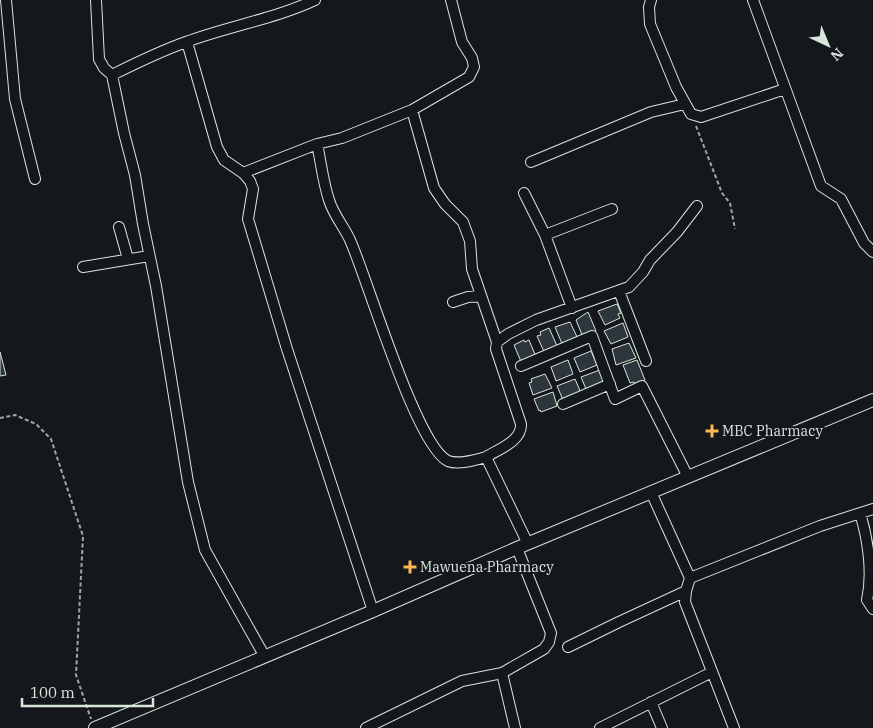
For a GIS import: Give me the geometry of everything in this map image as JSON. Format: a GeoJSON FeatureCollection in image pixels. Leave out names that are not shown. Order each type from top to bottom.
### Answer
{"type":"FeatureCollection","features":[{"type":"Feature","properties":{"kind":"main road"},"geometry":{"type":"LineString","coordinates":[[93,724],[265,657],[522,546],[873,400]]}},
{"type":"Feature","properties":{"kind":"street"},"geometry":{"type":"LineString","coordinates":[[6,0],[15,99],[35,179]]}},
{"type":"Feature","properties":{"kind":"street"},"geometry":{"type":"LineString","coordinates":[[96,0],[98,58],[104,68],[112,75],[135,175],[156,286],[188,482],[204,550],[265,657]]}},
{"type":"Feature","properties":{"kind":"street"},"geometry":{"type":"LineString","coordinates":[[112,75],[187,42],[278,14],[315,0]]}},
{"type":"Feature","properties":{"kind":"street"},"geometry":{"type":"LineString","coordinates":[[244,173],[317,144],[342,138],[412,110],[440,92],[461,83],[469,77],[474,67],[472,58],[462,42],[451,0]]}},
{"type":"Feature","properties":{"kind":"street"},"geometry":{"type":"LineString","coordinates":[[651,0],[649,7],[650,24],[684,104],[691,114],[701,117],[785,89]]}},
{"type":"Feature","properties":{"kind":"street"},"geometry":{"type":"LineString","coordinates":[[753,0],[821,186],[841,199],[864,243],[873,252]]}},
{"type":"Feature","properties":{"kind":"street"},"geometry":{"type":"LineString","coordinates":[[187,42],[217,146],[224,160],[244,173],[253,189],[248,219],[293,368],[373,611]]}},
{"type":"Feature","properties":{"kind":"street"},"geometry":{"type":"LineString","coordinates":[[531,162],[651,112],[684,104]]}},
{"type":"Feature","properties":{"kind":"street"},"geometry":{"type":"LineString","coordinates":[[317,144],[329,201],[350,240],[372,295],[407,395],[425,432],[438,452],[449,461],[468,461],[486,457],[517,437],[521,431],[521,424],[496,349],[497,342],[472,269],[470,241],[463,222],[444,204],[434,188],[412,110]]}},
{"type":"Feature","properties":{"kind":"street"},"geometry":{"type":"LineString","coordinates":[[524,193],[545,235],[572,308]]}},
{"type":"Feature","properties":{"kind":"street"},"geometry":{"type":"LineString","coordinates":[[497,342],[508,334],[536,320],[629,287],[697,206]]}},
{"type":"Feature","properties":{"kind":"street"},"geometry":{"type":"LineString","coordinates":[[545,235],[612,209]]}},
{"type":"Feature","properties":{"kind":"street"},"geometry":{"type":"LineString","coordinates":[[119,227],[128,260]]}},
{"type":"Feature","properties":{"kind":"street"},"geometry":{"type":"LineString","coordinates":[[84,268],[149,256]]}},
{"type":"Feature","properties":{"kind":"street"},"geometry":{"type":"LineString","coordinates":[[619,291],[646,361]]}},
{"type":"Feature","properties":{"kind":"street"},"geometry":{"type":"LineString","coordinates":[[453,302],[468,297],[481,296]]}},
{"type":"Feature","properties":{"kind":"street"},"geometry":{"type":"LineString","coordinates":[[521,366],[592,336],[615,399],[642,386],[688,477]]}},
{"type":"Feature","properties":{"kind":"street"},"geometry":{"type":"LineString","coordinates":[[563,404],[610,384]]}},
{"type":"Feature","properties":{"kind":"street"},"geometry":{"type":"LineString","coordinates":[[366,728],[462,681],[502,673],[544,649],[549,642],[551,633],[522,546],[486,457]]}},
{"type":"Feature","properties":{"kind":"street"},"geometry":{"type":"LineString","coordinates":[[651,492],[690,578],[685,602],[734,728]]}},
{"type":"Feature","properties":{"kind":"street"},"geometry":{"type":"LineString","coordinates":[[690,578],[820,526],[873,509]]}},
{"type":"Feature","properties":{"kind":"street"},"geometry":{"type":"LineString","coordinates":[[860,512],[866,537],[870,586],[868,600],[873,609]]}},
{"type":"Feature","properties":{"kind":"street"},"geometry":{"type":"LineString","coordinates":[[568,647],[686,591]]}},
{"type":"Feature","properties":{"kind":"street"},"geometry":{"type":"LineString","coordinates":[[600,728],[712,672]]}},
{"type":"Feature","properties":{"kind":"street"},"geometry":{"type":"LineString","coordinates":[[502,673],[515,728]]}},
{"type":"Feature","properties":{"kind":"street"},"geometry":{"type":"LineString","coordinates":[[651,702],[662,728]]}},
{"type":"Feature","properties":{"kind":"path"},"geometry":{"type":"LineString","coordinates":[[691,114],[722,193],[730,203],[735,229]]}},
{"type":"Feature","properties":{"kind":"path"},"geometry":{"type":"LineString","coordinates":[[0,418],[15,415],[36,424],[51,439],[83,536],[76,675],[93,724]]}},
{"type":"Feature","properties":{"kind":"building"},"geometry":{"type":"Polygon","coordinates":[[[617,304],[621,313],[618,314],[620,318],[605,325],[598,311],[617,304]]]}},
{"type":"Feature","properties":{"kind":"building"},"geometry":{"type":"Polygon","coordinates":[[[588,312],[596,331],[583,337],[576,320],[588,312]]]}},
{"type":"Feature","properties":{"kind":"building"},"geometry":{"type":"Polygon","coordinates":[[[570,322],[578,339],[563,346],[555,327],[570,322]]]}},
{"type":"Feature","properties":{"kind":"building"},"geometry":{"type":"Polygon","coordinates":[[[623,323],[628,337],[611,344],[604,331],[623,323]]]}},
{"type":"Feature","properties":{"kind":"building"},"geometry":{"type":"Polygon","coordinates":[[[549,328],[558,348],[545,354],[537,336],[541,335],[540,332],[549,328]]]}},
{"type":"Feature","properties":{"kind":"building"},"geometry":{"type":"Polygon","coordinates":[[[524,340],[525,342],[529,340],[536,357],[522,364],[514,345],[524,340]]]}},
{"type":"Feature","properties":{"kind":"building"},"geometry":{"type":"Polygon","coordinates":[[[629,343],[636,358],[616,365],[612,349],[629,343]]]}},
{"type":"Feature","properties":{"kind":"building"},"geometry":{"type":"Polygon","coordinates":[[[591,351],[597,365],[580,372],[574,358],[591,351]]]}},
{"type":"Feature","properties":{"kind":"building"},"geometry":{"type":"Polygon","coordinates":[[[0,352],[6,375],[0,376],[0,352]]]}},
{"type":"Feature","properties":{"kind":"building"},"geometry":{"type":"Polygon","coordinates":[[[568,360],[573,374],[556,381],[551,367],[568,360]]]}},
{"type":"Feature","properties":{"kind":"building"},"geometry":{"type":"Polygon","coordinates":[[[637,360],[645,380],[635,384],[634,382],[630,383],[623,365],[637,360]]]}},
{"type":"Feature","properties":{"kind":"building"},"geometry":{"type":"Polygon","coordinates":[[[600,370],[604,384],[586,389],[581,377],[600,370]]]}},
{"type":"Feature","properties":{"kind":"building"},"geometry":{"type":"Polygon","coordinates":[[[545,374],[552,388],[533,395],[529,383],[532,382],[531,379],[545,374]]]}},
{"type":"Feature","properties":{"kind":"building"},"geometry":{"type":"Polygon","coordinates":[[[575,379],[581,393],[563,400],[557,386],[575,379]]]}},
{"type":"Feature","properties":{"kind":"building"},"geometry":{"type":"Polygon","coordinates":[[[553,392],[557,406],[539,411],[534,399],[553,392]]]}},
{"type":"Feature","properties":{"kind":"place","name":"MBC Pharmacy"},"geometry":{"type":"Point","coordinates":[712,431]}},
{"type":"Feature","properties":{"kind":"place","name":"Mawuena Pharmacy"},"geometry":{"type":"Point","coordinates":[410,567]}}]}
